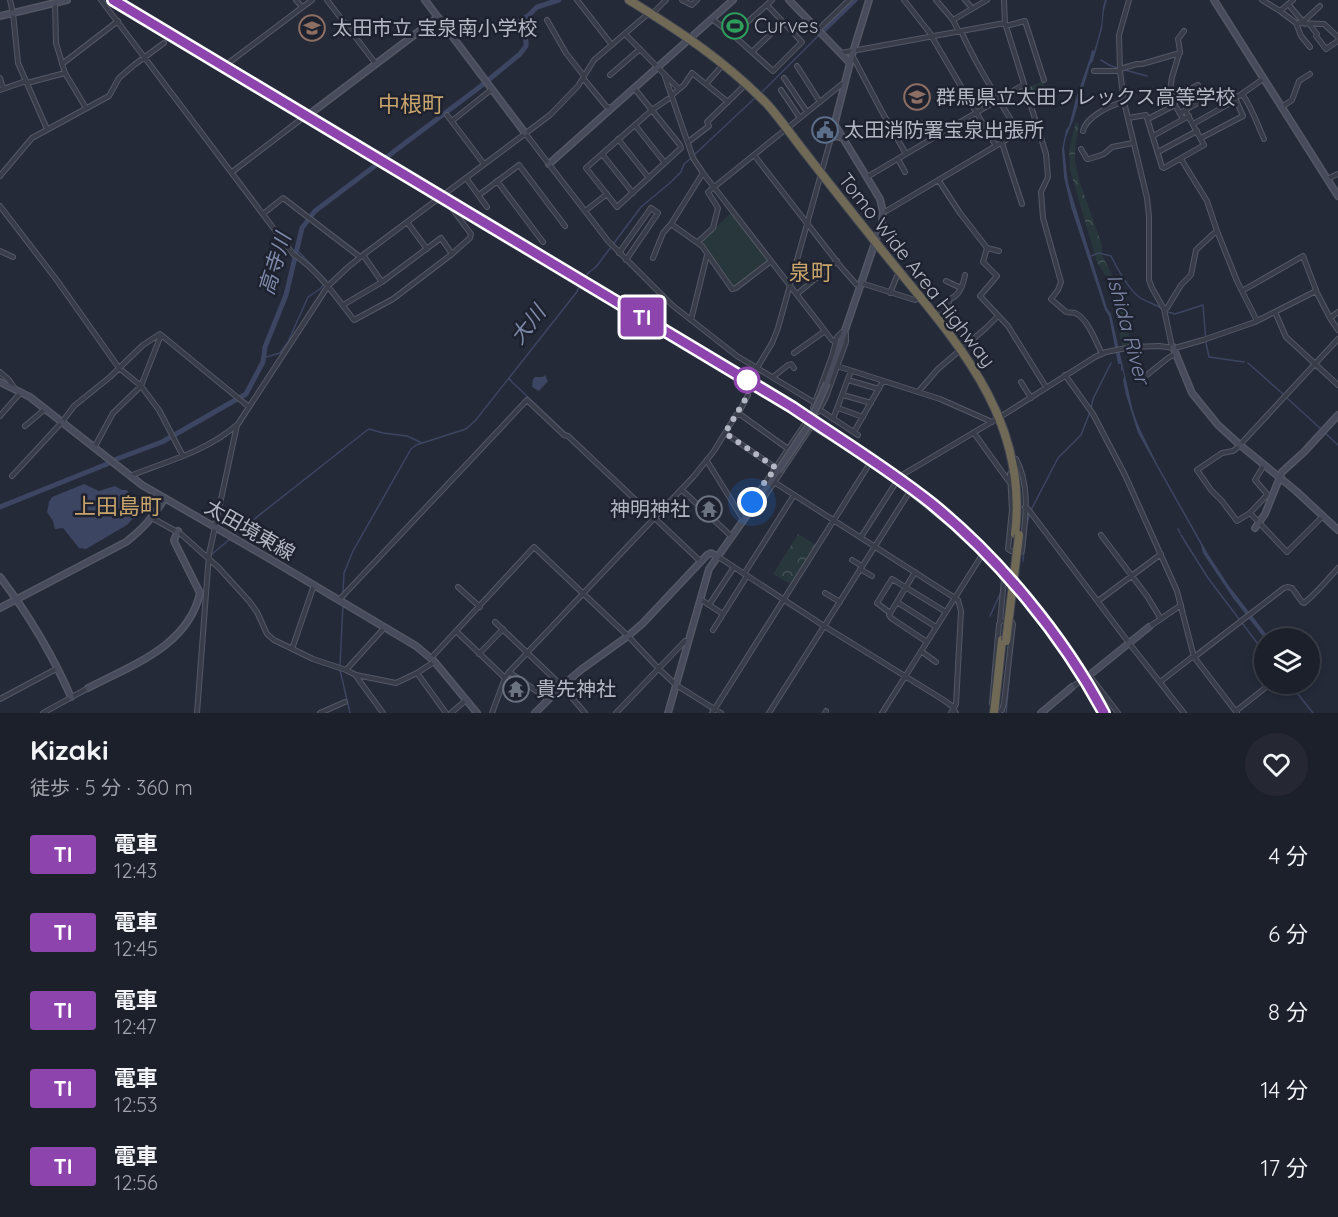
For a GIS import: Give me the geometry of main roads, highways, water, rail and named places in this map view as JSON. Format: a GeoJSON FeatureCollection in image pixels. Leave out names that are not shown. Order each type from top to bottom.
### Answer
{"type":"FeatureCollection","features":[{"type":"Feature","properties":{"kind":"highway","name":"Tomo Wide Area Highway"},"geometry":{"type":"LineString","coordinates":[[629,0],[652,12],[725,59],[757,91],[788,127],[988,383],[1002,416],[1014,458],[1020,505],[996,713]]}},
{"type":"Feature","properties":{"kind":"highway","name":"Tomo Wide Area Highway"},"geometry":{"type":"LineString","coordinates":[[638,0],[652,12]]}},
{"type":"Feature","properties":{"kind":"highway","name":"Tomo Wide Area Highway"},"geometry":{"type":"LineString","coordinates":[[876,239],[951,331],[962,348]]}},
{"type":"Feature","properties":{"kind":"water"},"geometry":{"type":"Polygon","coordinates":[[[1107,0],[1093,61],[1064,147],[1068,183],[1107,308],[1111,314],[1133,411],[1139,427],[1208,554],[1261,628],[1256,628],[1233,598],[1203,553],[1201,545],[1138,433],[1126,395],[1121,364],[1118,364],[1109,316],[1105,310],[1071,207],[1064,177],[1062,149],[1076,98],[1092,50],[1094,51],[1097,42],[1103,7],[1107,0]]]}},
{"type":"Feature","properties":{"kind":"water"},"geometry":{"type":"Polygon","coordinates":[[[545,375],[548,381],[539,391],[532,387],[535,377],[545,375]]]}},
{"type":"Feature","properties":{"kind":"water"},"geometry":{"type":"Polygon","coordinates":[[[84,484],[99,491],[115,486],[127,490],[137,507],[136,515],[127,525],[86,549],[79,548],[63,528],[55,529],[47,512],[52,497],[84,484]]]}},
{"type":"Feature","properties":{"kind":"waterway"},"geometry":{"type":"LineString","coordinates":[[12,0],[14,10]]}},
{"type":"Feature","properties":{"kind":"waterway","name":"高寺川"},"geometry":{"type":"LineString","coordinates":[[0,507],[162,442],[246,394],[263,362],[265,347],[286,295],[302,228],[315,211],[520,54],[526,46],[526,41],[517,22],[537,7],[559,0]]}},
{"type":"Feature","properties":{"kind":"waterway","name":"大川"},"geometry":{"type":"LineString","coordinates":[[824,30],[855,0]]}},
{"type":"Feature","properties":{"kind":"waterway","name":"大川"},"geometry":{"type":"LineString","coordinates":[[760,94],[824,30]]}},
{"type":"Feature","properties":{"kind":"waterway"},"geometry":{"type":"LineString","coordinates":[[1101,60],[1117,68]]}},
{"type":"Feature","properties":{"kind":"waterway"},"geometry":{"type":"LineString","coordinates":[[1125,70],[1147,76]]}},
{"type":"Feature","properties":{"kind":"waterway","name":"大川"},"geometry":{"type":"LineString","coordinates":[[694,155],[756,97]]}},
{"type":"Feature","properties":{"kind":"waterway","name":"大川"},"geometry":{"type":"LineString","coordinates":[[614,243],[641,207],[671,182],[690,159]]}},
{"type":"Feature","properties":{"kind":"waterway","name":"大川"},"geometry":{"type":"LineString","coordinates":[[343,594],[344,573],[353,551],[411,449],[416,445],[466,429],[475,421],[576,293],[588,273],[596,267],[611,247]]}},
{"type":"Feature","properties":{"kind":"waterway"},"geometry":{"type":"LineString","coordinates":[[263,358],[280,353],[288,342],[308,297],[327,281],[297,250]]}},
{"type":"Feature","properties":{"kind":"waterway","name":"Ishida River"},"geometry":{"type":"LineString","coordinates":[[1091,256],[1099,253],[1111,256],[1123,278],[1135,293],[1161,308]]}},
{"type":"Feature","properties":{"kind":"waterway"},"geometry":{"type":"LineString","coordinates":[[1168,312],[1175,314],[1203,305],[1209,357],[1244,362]]}},
{"type":"Feature","properties":{"kind":"waterway"},"geometry":{"type":"LineString","coordinates":[[1091,408],[1093,399],[1111,363]]}},
{"type":"Feature","properties":{"kind":"waterway"},"geometry":{"type":"LineString","coordinates":[[1248,363],[1283,394]]}},
{"type":"Feature","properties":{"kind":"waterway"},"geometry":{"type":"LineString","coordinates":[[509,378],[566,433]]}},
{"type":"Feature","properties":{"kind":"waterway"},"geometry":{"type":"LineString","coordinates":[[1287,398],[1322,430]]}},
{"type":"Feature","properties":{"kind":"waterway"},"geometry":{"type":"LineString","coordinates":[[1031,510],[1058,458],[1081,435],[1090,412]]}},
{"type":"Feature","properties":{"kind":"waterway"},"geometry":{"type":"LineString","coordinates":[[234,535],[369,429],[407,436],[422,443]]}},
{"type":"Feature","properties":{"kind":"waterway"},"geometry":{"type":"LineString","coordinates":[[1325,433],[1338,445]]}},
{"type":"Feature","properties":{"kind":"waterway"},"geometry":{"type":"LineString","coordinates":[[1023,561],[1029,515]]}},
{"type":"Feature","properties":{"kind":"waterway"},"geometry":{"type":"LineString","coordinates":[[1178,529],[1180,533]]}},
{"type":"Feature","properties":{"kind":"waterway"},"geometry":{"type":"LineString","coordinates":[[1181,535],[1208,578],[1254,639]]}},
{"type":"Feature","properties":{"kind":"waterway"},"geometry":{"type":"LineString","coordinates":[[212,554],[230,539]]}},
{"type":"Feature","properties":{"kind":"waterway"},"geometry":{"type":"LineString","coordinates":[[148,660],[184,632],[196,614],[204,592]]}},
{"type":"Feature","properties":{"kind":"waterway"},"geometry":{"type":"LineString","coordinates":[[990,616],[1001,592]]}},
{"type":"Feature","properties":{"kind":"waterway","name":"大川"},"geometry":{"type":"LineString","coordinates":[[340,665],[343,604]]}},
{"type":"Feature","properties":{"kind":"waterway"},"geometry":{"type":"LineString","coordinates":[[1011,658],[1013,641]]}},
{"type":"Feature","properties":{"kind":"waterway"},"geometry":{"type":"LineString","coordinates":[[1006,713],[1011,661]]}},
{"type":"Feature","properties":{"kind":"waterway","name":"大川"},"geometry":{"type":"LineString","coordinates":[[340,670],[350,713]]}},
{"type":"Feature","properties":{"kind":"waterway"},"geometry":{"type":"LineString","coordinates":[[55,708],[96,687]]}},
{"type":"Feature","properties":{"kind":"waterway"},"geometry":{"type":"LineString","coordinates":[[1298,694],[1313,713]]}},
{"type":"Feature","properties":{"kind":"railway"},"geometry":{"type":"LineString","coordinates":[[113,0],[792,407],[831,434]]}},
{"type":"Feature","properties":{"kind":"railway"},"geometry":{"type":"LineString","coordinates":[[824,430],[905,483],[956,524],[981,548],[1028,599],[1049,627],[1088,684],[1104,713]]}},
{"type":"Feature","properties":{"kind":"train","name":"TI"},"geometry":{"type":"LineString","coordinates":[[113,0],[792,407],[898,478],[950,520],[1014,584],[1064,648],[1104,713]]}},
{"type":"Feature","properties":{"kind":"place","name":"Curves"},"geometry":{"type":"Point","coordinates":[735,26]}},
{"type":"Feature","properties":{"kind":"place","name":"太田市立 宝泉南小学校"},"geometry":{"type":"Point","coordinates":[312,28]}},
{"type":"Feature","properties":{"kind":"place","name":"群馬県立太田フレックス高等学校"},"geometry":{"type":"Point","coordinates":[917,97]}},
{"type":"Feature","properties":{"kind":"place","name":"太田消防署宝泉出張所"},"geometry":{"type":"Point","coordinates":[825,130]}},
{"type":"Feature","properties":{"kind":"place","name":"神明神社"},"geometry":{"type":"Point","coordinates":[709,509]}},
{"type":"Feature","properties":{"kind":"place","name":"貴先神社"},"geometry":{"type":"Point","coordinates":[516,689]}},
{"type":"Feature","properties":{"kind":"district","name":"中根町"},"geometry":{"type":"Point","coordinates":[411,104]}},
{"type":"Feature","properties":{"kind":"district","name":"泉町"},"geometry":{"type":"Point","coordinates":[811,272]}},
{"type":"Feature","properties":{"kind":"district","name":"上田島町"},"geometry":{"type":"Point","coordinates":[118,506]}}]}
